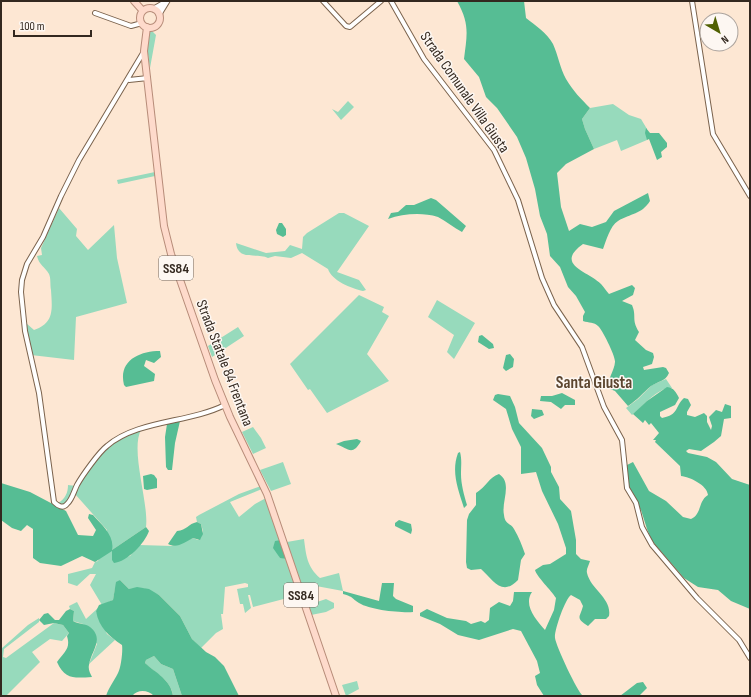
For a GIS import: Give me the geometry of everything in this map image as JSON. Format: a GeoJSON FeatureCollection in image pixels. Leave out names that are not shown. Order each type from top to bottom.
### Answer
{"type":"FeatureCollection","features":[{"type":"Feature","properties":{"kind":"main road"},"geometry":{"type":"LineString","coordinates":[[134,1],[142,11]]}},
{"type":"Feature","properties":{"kind":"main road"},"geometry":{"type":"LineString","coordinates":[[147,8],[154,8],[159,14],[160,19],[158,24],[153,27],[147,27],[142,23],[140,18],[142,11],[147,8]]}},
{"type":"Feature","properties":{"kind":"main road","name":"Strada Statale 84 Frentana"},"geometry":{"type":"LineString","coordinates":[[147,27],[144,51],[167,241],[187,302],[225,405],[267,494],[336,696]]}},
{"type":"Feature","properties":{"kind":"street"},"geometry":{"type":"LineString","coordinates":[[154,8],[167,1]]}},
{"type":"Feature","properties":{"kind":"street"},"geometry":{"type":"LineString","coordinates":[[159,14],[167,1]]}},
{"type":"Feature","properties":{"kind":"street"},"geometry":{"type":"LineString","coordinates":[[323,1],[346,26],[350,27],[381,1]]}},
{"type":"Feature","properties":{"kind":"street","name":"Strada Comunale Villa Giusta"},"geometry":{"type":"LineString","coordinates":[[391,1],[424,59],[494,150],[515,194],[554,305],[582,347],[604,406],[622,440],[627,488],[636,503],[642,528],[652,545],[702,603],[739,640],[750,658]]}},
{"type":"Feature","properties":{"kind":"street"},"geometry":{"type":"LineString","coordinates":[[692,1],[713,134],[750,196]]}},
{"type":"Feature","properties":{"kind":"street"},"geometry":{"type":"LineString","coordinates":[[94,13],[131,26],[142,23]]}},
{"type":"Feature","properties":{"kind":"street"},"geometry":{"type":"LineString","coordinates":[[144,51],[80,160],[61,196],[43,237],[27,264],[22,280],[21,292],[25,331],[39,393],[54,502],[58,506],[63,507],[68,504],[77,484],[102,451],[116,440],[144,427],[206,413],[225,405]]}},
{"type":"Feature","properties":{"kind":"street"},"geometry":{"type":"LineString","coordinates":[[128,80],[140,77],[148,78]]}},
{"type":"Feature","properties":{"kind":"green space"},"geometry":{"type":"Polygon","coordinates":[[[457,1],[524,1],[526,18],[548,36],[555,48],[566,79],[574,91],[590,108],[582,119],[594,149],[566,164],[557,173],[561,207],[569,231],[580,224],[592,227],[606,222],[614,211],[648,193],[650,201],[647,206],[615,223],[603,249],[583,244],[575,251],[572,257],[576,267],[595,279],[609,294],[632,285],[635,288],[633,295],[622,301],[632,305],[635,324],[639,332],[635,340],[646,350],[653,353],[654,357],[652,364],[643,367],[644,370],[663,367],[666,368],[669,373],[665,378],[651,386],[628,406],[615,391],[610,389],[609,382],[615,359],[605,337],[600,328],[596,325],[583,321],[585,312],[576,296],[568,287],[560,267],[550,256],[547,234],[540,216],[535,189],[526,158],[517,137],[497,108],[486,97],[479,77],[464,59],[467,36],[466,23],[457,1]]]}},
{"type":"Feature","properties":{"kind":"green space"},"geometry":{"type":"Polygon","coordinates":[[[152,31],[156,35],[150,68],[146,40],[148,32],[152,31]]]}},
{"type":"Feature","properties":{"kind":"green space"},"geometry":{"type":"Polygon","coordinates":[[[348,101],[354,107],[341,120],[332,109],[338,112],[348,101]]]}},
{"type":"Feature","properties":{"kind":"green space"},"geometry":{"type":"Polygon","coordinates":[[[613,104],[629,115],[641,119],[647,129],[647,140],[621,151],[617,140],[594,149],[582,119],[590,108],[613,104]]]}},
{"type":"Feature","properties":{"kind":"green space"},"geometry":{"type":"Polygon","coordinates":[[[646,128],[650,133],[659,133],[667,143],[667,147],[661,152],[662,157],[657,160],[649,139],[647,140],[645,133],[646,128]]]}},
{"type":"Feature","properties":{"kind":"green space"},"geometry":{"type":"Polygon","coordinates":[[[155,172],[155,176],[118,184],[117,180],[155,172]]]}},
{"type":"Feature","properties":{"kind":"green space"},"geometry":{"type":"Polygon","coordinates":[[[431,198],[436,200],[466,226],[462,232],[438,217],[432,215],[412,214],[388,219],[391,213],[398,212],[406,205],[414,205],[431,198]]]}},
{"type":"Feature","properties":{"kind":"green space"},"geometry":{"type":"Polygon","coordinates":[[[59,208],[77,229],[76,236],[88,250],[114,225],[117,258],[127,303],[76,317],[74,360],[31,355],[26,323],[34,330],[46,323],[51,314],[52,303],[50,276],[39,262],[37,256],[42,255],[41,248],[59,208]]]}},
{"type":"Feature","properties":{"kind":"green space"},"geometry":{"type":"Polygon","coordinates":[[[339,213],[344,213],[369,226],[337,272],[359,280],[366,290],[363,291],[342,283],[333,277],[328,269],[302,253],[291,258],[275,256],[268,258],[264,256],[244,255],[240,253],[236,243],[266,253],[285,251],[290,245],[302,249],[303,237],[307,233],[339,213]]]}},
{"type":"Feature","properties":{"kind":"green space"},"geometry":{"type":"Polygon","coordinates":[[[279,223],[282,223],[286,229],[286,235],[283,237],[277,234],[276,230],[279,223]]]}},
{"type":"Feature","properties":{"kind":"green space"},"geometry":{"type":"Polygon","coordinates":[[[359,295],[384,307],[382,312],[389,316],[367,354],[389,381],[327,413],[310,389],[308,390],[290,364],[359,295]]]}},
{"type":"Feature","properties":{"kind":"green space"},"geometry":{"type":"Polygon","coordinates":[[[437,300],[475,323],[454,359],[447,352],[454,335],[428,317],[437,300]]]}},
{"type":"Feature","properties":{"kind":"green space"},"geometry":{"type":"Polygon","coordinates":[[[238,327],[244,336],[212,357],[208,346],[238,327]]]}},
{"type":"Feature","properties":{"kind":"green space"},"geometry":{"type":"Polygon","coordinates":[[[482,335],[493,344],[494,348],[489,349],[478,342],[479,336],[482,335]]]}},
{"type":"Feature","properties":{"kind":"green space"},"geometry":{"type":"Polygon","coordinates":[[[152,351],[160,351],[161,357],[154,363],[146,360],[144,366],[155,374],[154,381],[126,387],[124,385],[124,370],[132,359],[138,355],[152,351]]]}},
{"type":"Feature","properties":{"kind":"green space"},"geometry":{"type":"Polygon","coordinates":[[[510,354],[514,359],[513,367],[506,371],[503,368],[506,355],[510,354]]]}},
{"type":"Feature","properties":{"kind":"green space"},"geometry":{"type":"Polygon","coordinates":[[[666,379],[672,388],[661,391],[650,398],[632,415],[626,408],[638,399],[652,385],[666,379]]]}},
{"type":"Feature","properties":{"kind":"green space"},"geometry":{"type":"Polygon","coordinates":[[[667,387],[671,388],[679,398],[675,405],[660,412],[660,416],[662,418],[671,415],[684,398],[688,399],[691,405],[687,415],[695,417],[704,413],[707,416],[707,422],[711,430],[712,426],[709,417],[716,410],[722,412],[725,404],[731,406],[731,418],[724,419],[721,436],[701,451],[689,449],[686,451],[688,453],[707,457],[716,462],[732,479],[750,485],[750,609],[731,601],[718,590],[698,587],[684,578],[652,541],[641,510],[628,486],[623,467],[633,462],[649,491],[666,501],[683,517],[691,519],[697,514],[703,501],[708,495],[705,488],[701,485],[689,478],[681,476],[680,466],[655,442],[656,440],[653,440],[659,433],[651,423],[649,425],[645,420],[643,423],[633,414],[647,401],[667,387]]]}},
{"type":"Feature","properties":{"kind":"green space"},"geometry":{"type":"Polygon","coordinates":[[[562,393],[575,400],[575,405],[565,405],[561,409],[551,402],[540,401],[541,396],[552,396],[562,393]]]}},
{"type":"Feature","properties":{"kind":"green space"},"geometry":{"type":"Polygon","coordinates":[[[495,395],[510,396],[515,407],[519,423],[542,448],[551,467],[551,472],[559,487],[560,499],[571,511],[576,540],[576,554],[581,559],[590,561],[587,568],[589,579],[604,599],[609,610],[609,616],[606,619],[595,619],[588,626],[580,619],[583,606],[580,600],[571,595],[566,602],[558,622],[555,634],[556,643],[572,678],[583,696],[544,696],[537,685],[535,676],[540,673],[537,661],[521,631],[513,629],[479,640],[458,635],[440,624],[420,616],[420,613],[427,609],[447,618],[466,621],[471,624],[481,621],[485,623],[489,620],[490,608],[499,602],[510,606],[513,601],[514,592],[532,592],[529,602],[530,607],[538,622],[545,630],[554,610],[556,598],[535,570],[543,565],[550,564],[566,554],[566,548],[558,524],[542,491],[536,472],[521,474],[521,447],[512,429],[506,409],[493,400],[495,395]]]}},
{"type":"Feature","properties":{"kind":"green space"},"geometry":{"type":"Polygon","coordinates":[[[532,409],[542,410],[544,415],[534,419],[531,416],[532,409]]]}},
{"type":"Feature","properties":{"kind":"green space"},"geometry":{"type":"Polygon","coordinates":[[[180,421],[175,443],[172,470],[168,470],[166,467],[165,437],[167,424],[180,421]]]}},
{"type":"Feature","properties":{"kind":"green space"},"geometry":{"type":"Polygon","coordinates":[[[253,427],[266,448],[253,454],[242,432],[253,427]]]}},
{"type":"Feature","properties":{"kind":"green space"},"geometry":{"type":"Polygon","coordinates":[[[141,430],[138,439],[138,450],[145,505],[146,527],[112,550],[112,560],[130,556],[139,545],[173,546],[193,538],[198,540],[201,538],[203,531],[201,524],[197,522],[196,517],[239,494],[261,486],[262,489],[230,502],[239,517],[255,504],[266,498],[281,540],[279,557],[287,559],[299,595],[253,607],[250,595],[248,595],[251,608],[245,613],[243,604],[240,604],[237,589],[248,587],[248,584],[245,583],[225,587],[223,614],[221,614],[223,629],[216,633],[201,648],[192,639],[180,616],[159,595],[143,588],[129,589],[120,580],[115,589],[113,600],[102,605],[90,585],[96,574],[90,574],[77,586],[68,583],[68,574],[92,568],[95,562],[98,561],[107,530],[75,494],[90,468],[105,450],[117,441],[141,430]]]}},
{"type":"Feature","properties":{"kind":"green space"},"geometry":{"type":"Polygon","coordinates":[[[357,439],[361,441],[355,449],[352,450],[336,444],[344,441],[357,439]]]}},
{"type":"Feature","properties":{"kind":"green space"},"geometry":{"type":"Polygon","coordinates":[[[460,452],[462,482],[467,505],[464,508],[455,474],[456,460],[458,453],[460,452]]]}},
{"type":"Feature","properties":{"kind":"green space"},"geometry":{"type":"Polygon","coordinates":[[[283,462],[291,484],[271,491],[260,470],[283,462]]]}},
{"type":"Feature","properties":{"kind":"green space"},"geometry":{"type":"Polygon","coordinates":[[[151,474],[157,479],[157,488],[147,490],[144,489],[143,476],[151,474]]]}},
{"type":"Feature","properties":{"kind":"green space"},"geometry":{"type":"Polygon","coordinates":[[[499,474],[505,482],[506,488],[503,510],[505,518],[516,532],[525,554],[521,560],[518,580],[507,587],[498,585],[481,569],[471,570],[467,568],[466,562],[467,520],[469,514],[476,505],[476,493],[493,477],[499,474]]]}},
{"type":"Feature","properties":{"kind":"green space"},"geometry":{"type":"Polygon","coordinates":[[[1,483],[30,492],[66,511],[78,535],[93,536],[96,530],[88,518],[89,514],[93,515],[110,535],[112,540],[112,550],[146,527],[149,531],[140,546],[130,556],[119,562],[114,563],[112,560],[112,551],[95,562],[82,556],[61,566],[40,563],[33,558],[33,529],[27,525],[21,531],[12,528],[1,520],[1,483]]]}},
{"type":"Feature","properties":{"kind":"green space"},"geometry":{"type":"Polygon","coordinates":[[[68,485],[76,486],[69,500],[62,505],[58,503],[66,496],[68,485]]]}},
{"type":"Feature","properties":{"kind":"green space"},"geometry":{"type":"Polygon","coordinates":[[[399,520],[411,524],[411,534],[395,526],[395,523],[399,520]]]}},
{"type":"Feature","properties":{"kind":"green space"},"geometry":{"type":"Polygon","coordinates":[[[197,522],[201,524],[203,534],[200,540],[193,538],[175,546],[168,544],[177,531],[197,522]]]}},
{"type":"Feature","properties":{"kind":"green space"},"geometry":{"type":"Polygon","coordinates":[[[304,539],[312,570],[320,578],[339,573],[343,591],[300,583],[287,542],[304,539]]]}},
{"type":"Feature","properties":{"kind":"green space"},"geometry":{"type":"Polygon","coordinates":[[[281,540],[287,559],[280,558],[273,548],[275,541],[281,540]]]}},
{"type":"Feature","properties":{"kind":"green space"},"geometry":{"type":"Polygon","coordinates":[[[120,580],[129,589],[137,587],[149,589],[159,595],[180,616],[192,639],[224,666],[239,696],[182,696],[173,669],[161,664],[154,656],[146,660],[145,663],[166,681],[172,690],[173,696],[154,696],[149,692],[140,691],[132,696],[106,696],[119,671],[122,659],[122,645],[105,631],[97,617],[96,611],[99,605],[113,600],[116,582],[120,580]]]}},
{"type":"Feature","properties":{"kind":"green space"},"geometry":{"type":"Polygon","coordinates":[[[382,583],[394,583],[393,596],[396,599],[413,606],[413,612],[370,608],[343,594],[343,591],[379,601],[382,583]]]}},
{"type":"Feature","properties":{"kind":"green space"},"geometry":{"type":"Polygon","coordinates":[[[326,599],[334,603],[334,608],[326,612],[311,615],[308,605],[326,599]]]}},
{"type":"Feature","properties":{"kind":"green space"},"geometry":{"type":"Polygon","coordinates":[[[77,602],[86,619],[98,608],[96,611],[107,634],[115,640],[89,664],[97,644],[83,624],[73,621],[74,611],[70,609],[69,606],[77,602]]]}},
{"type":"Feature","properties":{"kind":"green space"},"geometry":{"type":"Polygon","coordinates":[[[70,609],[74,611],[73,621],[90,627],[96,636],[97,641],[89,666],[89,671],[92,677],[71,677],[63,672],[57,662],[67,647],[67,636],[69,633],[63,625],[54,623],[44,625],[39,620],[44,614],[48,613],[55,620],[59,620],[66,611],[70,609]]]}},
{"type":"Feature","properties":{"kind":"green space"},"geometry":{"type":"Polygon","coordinates":[[[39,618],[39,622],[4,649],[3,657],[6,658],[54,623],[63,625],[69,633],[62,641],[50,639],[32,652],[40,662],[6,696],[1,696],[1,649],[28,625],[39,618]]]}},
{"type":"Feature","properties":{"kind":"green space"},"geometry":{"type":"Polygon","coordinates":[[[154,656],[161,664],[173,669],[182,696],[173,696],[170,686],[145,663],[146,660],[154,656]]]}},
{"type":"Feature","properties":{"kind":"green space"},"geometry":{"type":"Polygon","coordinates":[[[357,681],[359,689],[346,696],[342,685],[357,681]]]}},
{"type":"Feature","properties":{"kind":"green space"},"geometry":{"type":"Polygon","coordinates":[[[643,682],[647,688],[639,696],[620,696],[637,683],[643,682]]]}},
{"type":"Feature","properties":{"kind":"district","name":"Santa Giusta"},"geometry":{"type":"Point","coordinates":[594,382]}}]}
